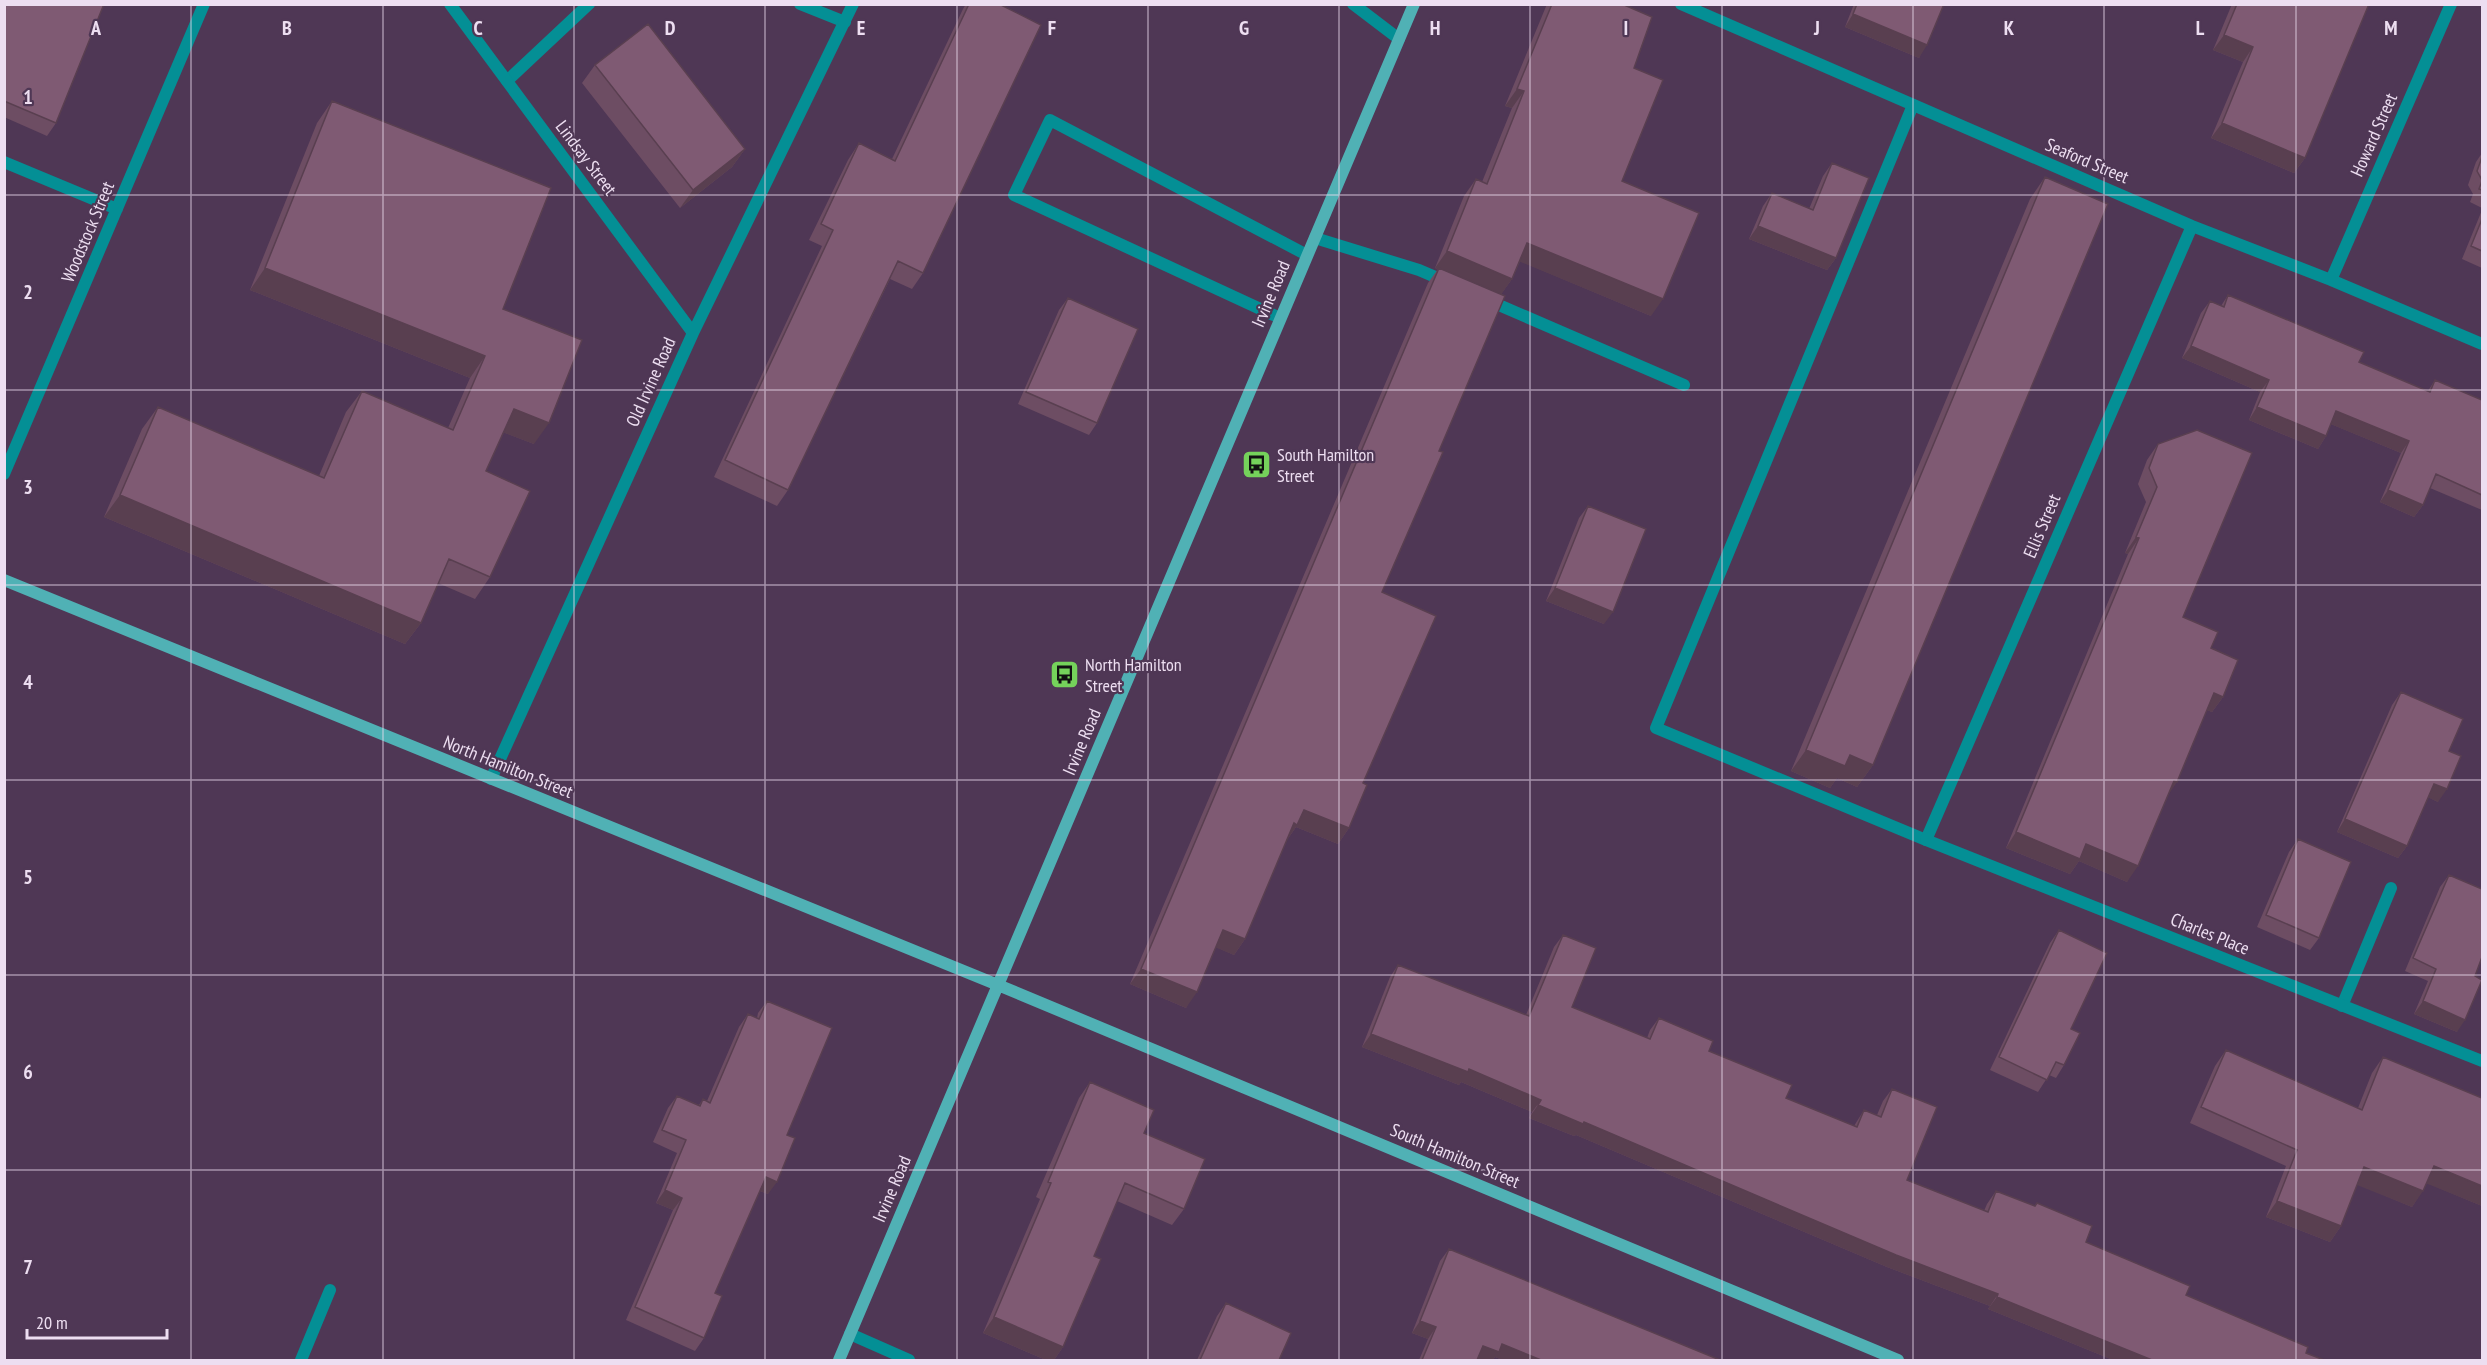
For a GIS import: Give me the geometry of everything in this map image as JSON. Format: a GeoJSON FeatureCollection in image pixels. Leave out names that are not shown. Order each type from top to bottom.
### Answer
{"type":"FeatureCollection","features":[{"type":"Feature","properties":{"kind":"street","name":"Woodstock Street"},"geometry":{"type":"LineString","coordinates":[[4,474],[204,4]]}},
{"type":"Feature","properties":{"kind":"street","name":"Lindsay Street"},"geometry":{"type":"LineString","coordinates":[[450,4],[693,333]]}},
{"type":"Feature","properties":{"kind":"street"},"geometry":{"type":"LineString","coordinates":[[507,81],[589,4]]}},
{"type":"Feature","properties":{"kind":"street"},"geometry":{"type":"LineString","coordinates":[[800,4],[844,22]]}},
{"type":"Feature","properties":{"kind":"street","name":"Old Irvine Road"},"geometry":{"type":"LineString","coordinates":[[491,779],[693,333],[853,4]]}},
{"type":"Feature","properties":{"kind":"street"},"geometry":{"type":"LineString","coordinates":[[1353,4],[1399,39]]}},
{"type":"Feature","properties":{"kind":"street","name":"Irvine Road"},"geometry":{"type":"LineString","coordinates":[[839,1360],[1414,4]]}},
{"type":"Feature","properties":{"kind":"street","name":"Seaford Street"},"geometry":{"type":"LineString","coordinates":[[1681,4],[2192,226],[2331,280],[2482,344]]}},
{"type":"Feature","properties":{"kind":"street","name":"Howard Street"},"geometry":{"type":"LineString","coordinates":[[2331,280],[2451,4]]}},
{"type":"Feature","properties":{"kind":"street","name":"Charles Place"},"geometry":{"type":"LineString","coordinates":[[1913,105],[1656,728],[1926,840],[2482,1060]]}},
{"type":"Feature","properties":{"kind":"street"},"geometry":{"type":"LineString","coordinates":[[1281,318],[1014,195],[1050,120],[1307,255]]}},
{"type":"Feature","properties":{"kind":"street"},"geometry":{"type":"LineString","coordinates":[[4,162],[117,209]]}},
{"type":"Feature","properties":{"kind":"street","name":"Ellis Street"},"geometry":{"type":"LineString","coordinates":[[1926,840],[2192,226]]}},
{"type":"Feature","properties":{"kind":"street"},"geometry":{"type":"LineString","coordinates":[[1315,238],[1419,270],[1684,385]]}},
{"type":"Feature","properties":{"kind":"street","name":"North Hamilton Street"},"geometry":{"type":"LineString","coordinates":[[4,580],[998,986]]}},
{"type":"Feature","properties":{"kind":"street"},"geometry":{"type":"LineString","coordinates":[[2342,1006],[2391,888]]}},
{"type":"Feature","properties":{"kind":"street","name":"South Hamilton Street"},"geometry":{"type":"LineString","coordinates":[[998,986],[1898,1360]]}},
{"type":"Feature","properties":{"kind":"street"},"geometry":{"type":"LineString","coordinates":[[301,1360],[330,1290]]}},
{"type":"Feature","properties":{"kind":"street"},"geometry":{"type":"LineString","coordinates":[[850,1334],[909,1360]]}},
{"type":"Feature","properties":{"kind":"building"},"geometry":{"type":"Polygon","coordinates":[[[4,4],[104,4],[56,123],[4,101],[4,4]]]}},
{"type":"Feature","properties":{"kind":"building"},"geometry":{"type":"Polygon","coordinates":[[[969,4],[999,4],[1041,25],[923,273],[898,261],[788,490],[725,460],[833,230],[821,224],[859,143],[895,161],[969,4]]]}},
{"type":"Feature","properties":{"kind":"building"},"geometry":{"type":"Polygon","coordinates":[[[1552,4],[1622,4],[1652,17],[1634,68],[1663,80],[1622,181],[1699,213],[1663,299],[1527,243],[1512,279],[1447,251],[1476,179],[1487,184],[1524,91],[1517,89],[1552,4]]]}},
{"type":"Feature","properties":{"kind":"building"},"geometry":{"type":"Polygon","coordinates":[[[1857,4],[1944,4],[1927,45],[1853,14],[1857,4]]]}},
{"type":"Feature","properties":{"kind":"building"},"geometry":{"type":"Polygon","coordinates":[[[2237,4],[2369,4],[2305,158],[2222,123],[2253,47],[2224,35],[2237,4]]]}},
{"type":"Feature","properties":{"kind":"building"},"geometry":{"type":"Polygon","coordinates":[[[648,24],[745,149],[693,190],[595,65],[648,24]]]}},
{"type":"Feature","properties":{"kind":"building"},"geometry":{"type":"Polygon","coordinates":[[[332,101],[551,188],[503,309],[582,340],[549,423],[514,409],[486,471],[530,491],[490,577],[449,559],[421,623],[120,495],[158,407],[324,478],[362,391],[453,430],[485,356],[265,268],[332,101]]]}},
{"type":"Feature","properties":{"kind":"building"},"geometry":{"type":"Polygon","coordinates":[[[2482,157],[2482,180],[2477,171],[2482,157]]]}},
{"type":"Feature","properties":{"kind":"building"},"geometry":{"type":"Polygon","coordinates":[[[1832,163],[1869,178],[1836,258],[1758,226],[1772,193],[1813,210],[1832,163]]]}},
{"type":"Feature","properties":{"kind":"building"},"geometry":{"type":"Polygon","coordinates":[[[2045,177],[2108,204],[1873,765],[1850,755],[1845,766],[1806,750],[2045,177]]]}},
{"type":"Feature","properties":{"kind":"building"},"geometry":{"type":"Polygon","coordinates":[[[2482,219],[2482,251],[2471,246],[2482,219]]]}},
{"type":"Feature","properties":{"kind":"building"},"geometry":{"type":"Polygon","coordinates":[[[1439,268],[1505,296],[1439,451],[1443,452],[1382,592],[1436,616],[1363,783],[1367,785],[1349,828],[1304,810],[1297,825],[1294,823],[1245,939],[1223,930],[1197,992],[1141,969],[1439,268]]]}},
{"type":"Feature","properties":{"kind":"building"},"geometry":{"type":"Polygon","coordinates":[[[2228,295],[2364,352],[2359,362],[2430,392],[2435,380],[2482,400],[2482,495],[2436,474],[2423,505],[2388,490],[2409,441],[2336,411],[2326,436],[2257,407],[2269,380],[2191,346],[2210,301],[2224,307],[2228,295]]]}},
{"type":"Feature","properties":{"kind":"building"},"geometry":{"type":"Polygon","coordinates":[[[1068,298],[1138,329],[1097,423],[1026,392],[1068,298]]]}},
{"type":"Feature","properties":{"kind":"building"},"geometry":{"type":"Polygon","coordinates":[[[2197,430],[2252,453],[2183,617],[2218,632],[2211,648],[2238,660],[2223,697],[2214,693],[2177,782],[2174,781],[2138,866],[2086,844],[2080,859],[2016,832],[2139,538],[2136,537],[2157,487],[2149,468],[2158,444],[2197,430]]]}},
{"type":"Feature","properties":{"kind":"building"},"geometry":{"type":"Polygon","coordinates":[[[1588,506],[1646,529],[1613,612],[1555,588],[1588,506]]]}},
{"type":"Feature","properties":{"kind":"building"},"geometry":{"type":"Polygon","coordinates":[[[2401,692],[2463,719],[2449,751],[2461,756],[2447,789],[2434,784],[2407,846],[2345,819],[2401,692]]]}},
{"type":"Feature","properties":{"kind":"building"},"geometry":{"type":"Polygon","coordinates":[[[2298,839],[2351,862],[2319,938],[2266,915],[2298,839]]]}},
{"type":"Feature","properties":{"kind":"building"},"geometry":{"type":"Polygon","coordinates":[[[2449,875],[2482,889],[2482,957],[2475,976],[2482,980],[2465,1020],[2423,1001],[2436,969],[2413,958],[2449,875]]]}},
{"type":"Feature","properties":{"kind":"building"},"geometry":{"type":"Polygon","coordinates":[[[2059,930],[2107,953],[2071,1029],[2080,1033],[2064,1065],[2056,1062],[2047,1080],[1999,1057],[2059,930]]]}},
{"type":"Feature","properties":{"kind":"building"},"geometry":{"type":"Polygon","coordinates":[[[1563,935],[1596,948],[1572,1007],[1650,1039],[1659,1018],[1713,1041],[1709,1051],[1792,1085],[1786,1098],[1857,1127],[1864,1110],[1881,1117],[1892,1089],[1937,1107],[1907,1180],[1988,1212],[1996,1191],[2035,1206],[2037,1203],[2092,1226],[2086,1242],[2190,1286],[2186,1295],[2308,1347],[2306,1353],[2324,1360],[2152,1360],[1997,1297],[1998,1294],[1896,1255],[1584,1122],[1583,1124],[1538,1105],[1541,1100],[1469,1069],[1468,1072],[1371,1034],[1398,965],[1529,1016],[1563,935]]]}},
{"type":"Feature","properties":{"kind":"building"},"geometry":{"type":"Polygon","coordinates":[[[767,1001],[832,1028],[787,1135],[795,1138],[777,1182],[766,1177],[715,1293],[722,1296],[704,1338],[635,1307],[682,1198],[665,1190],[686,1140],[662,1130],[677,1096],[700,1106],[703,1099],[710,1103],[748,1014],[759,1019],[767,1001]]]}},
{"type":"Feature","properties":{"kind":"building"},"geometry":{"type":"Polygon","coordinates":[[[2226,1050],[2362,1110],[2383,1057],[2482,1098],[2482,1186],[2434,1166],[2423,1191],[2364,1167],[2341,1226],[2277,1201],[2297,1150],[2201,1107],[2226,1050]]]}},
{"type":"Feature","properties":{"kind":"building"},"geometry":{"type":"Polygon","coordinates":[[[1090,1082],[1154,1110],[1144,1133],[1205,1159],[1184,1209],[1125,1183],[1094,1256],[1101,1259],[1063,1347],[994,1317],[1051,1183],[1048,1182],[1090,1082]]]}},
{"type":"Feature","properties":{"kind":"building"},"geometry":{"type":"Polygon","coordinates":[[[1449,1249],[1720,1360],[1541,1360],[1502,1344],[1499,1352],[1483,1346],[1477,1360],[1422,1360],[1436,1327],[1420,1321],[1449,1249]]]}},
{"type":"Feature","properties":{"kind":"building"},"geometry":{"type":"Polygon","coordinates":[[[1226,1303],[1291,1333],[1279,1360],[1200,1360],[1226,1303]]]}},
{"type":"Feature","properties":{"kind":"place","name":"South Hamilton Street"},"geometry":{"type":"Point","coordinates":[1256,465]}},
{"type":"Feature","properties":{"kind":"place","name":"North Hamilton Street"},"geometry":{"type":"Point","coordinates":[1064,675]}}]}
